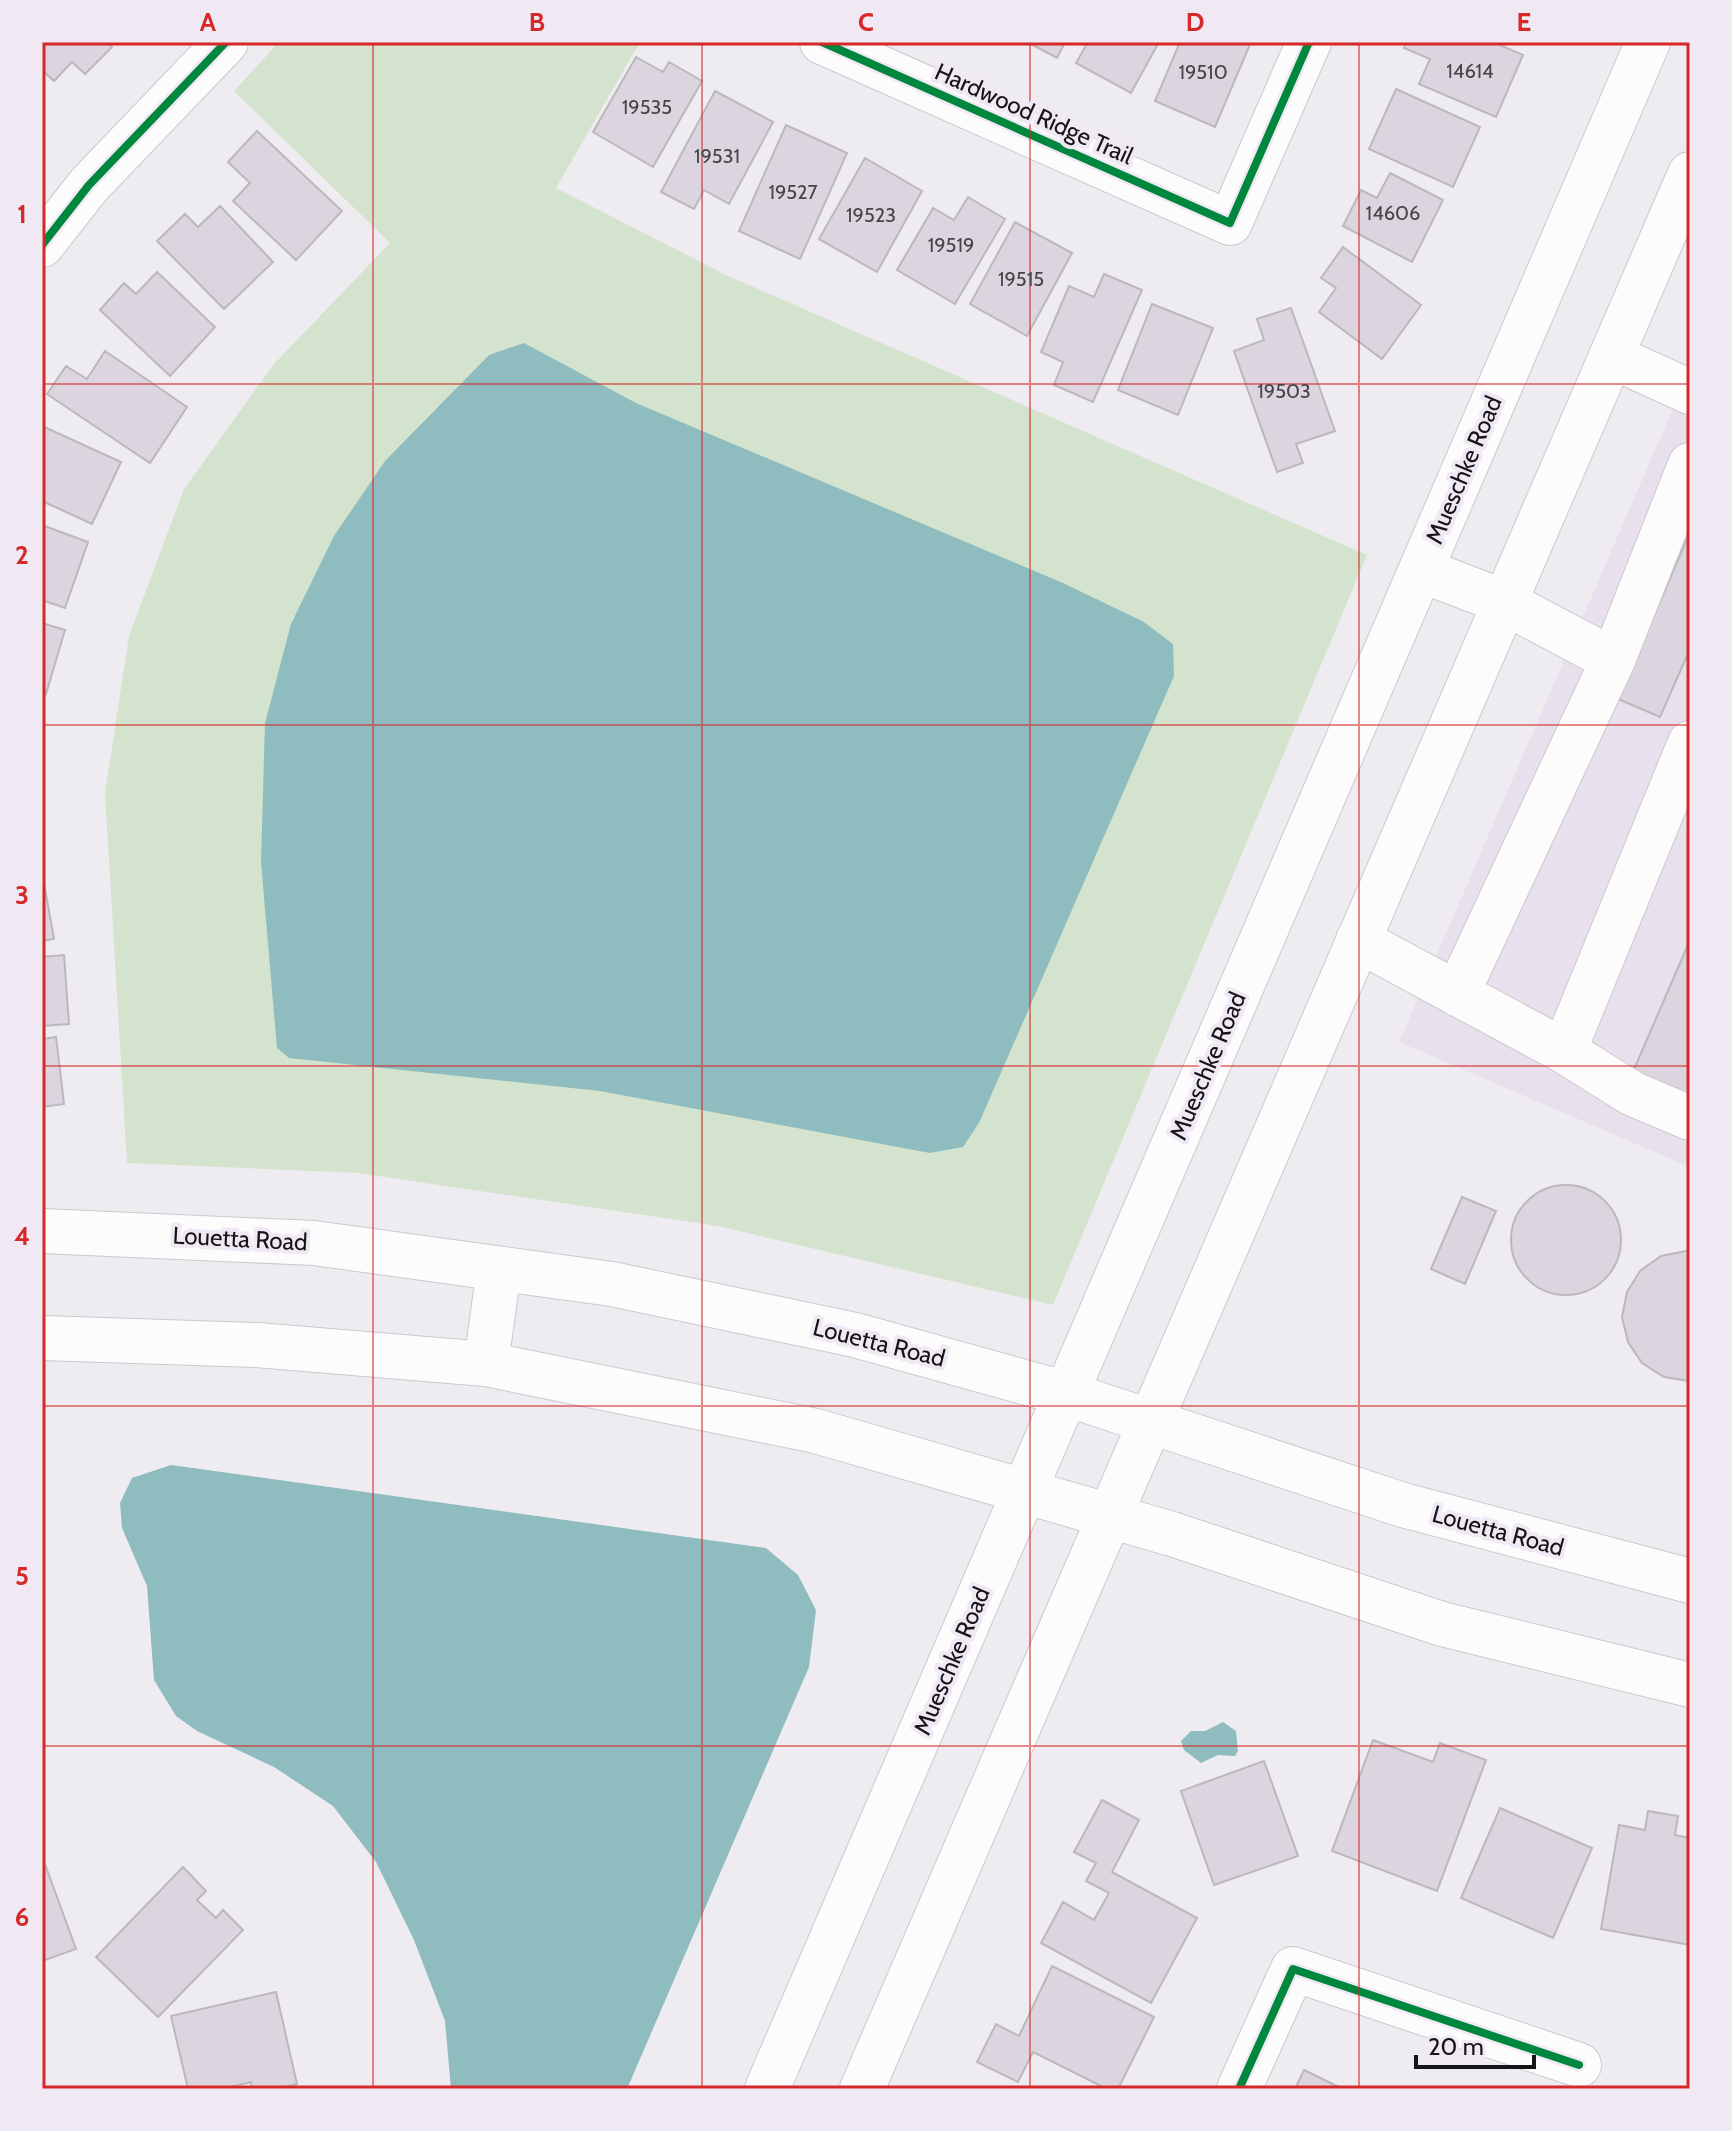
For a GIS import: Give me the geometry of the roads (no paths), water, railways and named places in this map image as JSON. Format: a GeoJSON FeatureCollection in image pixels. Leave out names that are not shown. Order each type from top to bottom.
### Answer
{"type":"FeatureCollection","features":[{"type":"Feature","properties":{"kind":"main road"},"geometry":{"type":"LineString","coordinates":[[42,245],[89,185],[226,42]]}},
{"type":"Feature","properties":{"kind":"main road","name":"Hardwood Ridge Trail"},"geometry":{"type":"LineString","coordinates":[[822,42],[1230,223],[1309,42]]}},
{"type":"Feature","properties":{"kind":"main road","name":"Mueschke Road"},"geometry":{"type":"LineString","coordinates":[[767,2089],[1648,42]]}},
{"type":"Feature","properties":{"kind":"main road"},"geometry":{"type":"LineString","coordinates":[[862,2089],[1690,174]]}},
{"type":"Feature","properties":{"kind":"main road"},"geometry":{"type":"LineString","coordinates":[[1611,356],[1690,392]]}},
{"type":"Feature","properties":{"kind":"main road"},"geometry":{"type":"LineString","coordinates":[[1457,994],[1613,660],[1690,465]]}},
{"type":"Feature","properties":{"kind":"main road"},"geometry":{"type":"LineString","coordinates":[[1421,570],[1504,602],[1613,660]]}},
{"type":"Feature","properties":{"kind":"main road"},"geometry":{"type":"LineString","coordinates":[[1564,1051],[1675,824],[1690,743]]}},
{"type":"Feature","properties":{"kind":"main road"},"geometry":{"type":"LineString","coordinates":[[1358,940],[1564,1051],[1633,1094],[1690,1118]]}},
{"type":"Feature","properties":{"kind":"main road","name":"Louetta Road"},"geometry":{"type":"LineString","coordinates":[[42,1231],[314,1243],[612,1284],[855,1335],[1067,1394],[1149,1424],[1403,1505],[1690,1581]]}},
{"type":"Feature","properties":{"kind":"main road"},"geometry":{"type":"LineString","coordinates":[[486,1364],[499,1269]]}},
{"type":"Feature","properties":{"kind":"main road"},"geometry":{"type":"LineString","coordinates":[[42,1338],[257,1345],[486,1364],[816,1431],[1172,1534],[1442,1624],[1690,1685]]}},
{"type":"Feature","properties":{"kind":"main road"},"geometry":{"type":"LineString","coordinates":[[1239,2089],[1293,1969],[1579,2065]]}},
{"type":"Feature","properties":{"kind":"water"},"geometry":{"type":"Polygon","coordinates":[[[524,343],[636,403],[1063,583],[1144,622],[1173,644],[1174,676],[979,1123],[963,1147],[930,1153],[600,1091],[289,1058],[277,1048],[261,862],[265,723],[291,624],[334,536],[385,461],[489,355],[524,343]]]}},
{"type":"Feature","properties":{"kind":"water"},"geometry":{"type":"Polygon","coordinates":[[[171,1465],[766,1548],[798,1575],[816,1610],[809,1667],[627,2089],[451,2089],[445,2021],[414,1940],[376,1862],[333,1806],[274,1767],[197,1731],[176,1716],[154,1680],[147,1586],[122,1528],[120,1503],[132,1478],[171,1465]]]}},
{"type":"Feature","properties":{"kind":"water"},"geometry":{"type":"Polygon","coordinates":[[[1223,1722],[1236,1731],[1238,1751],[1235,1756],[1218,1755],[1201,1763],[1184,1750],[1181,1741],[1191,1731],[1205,1731],[1223,1722]]]}}]}
